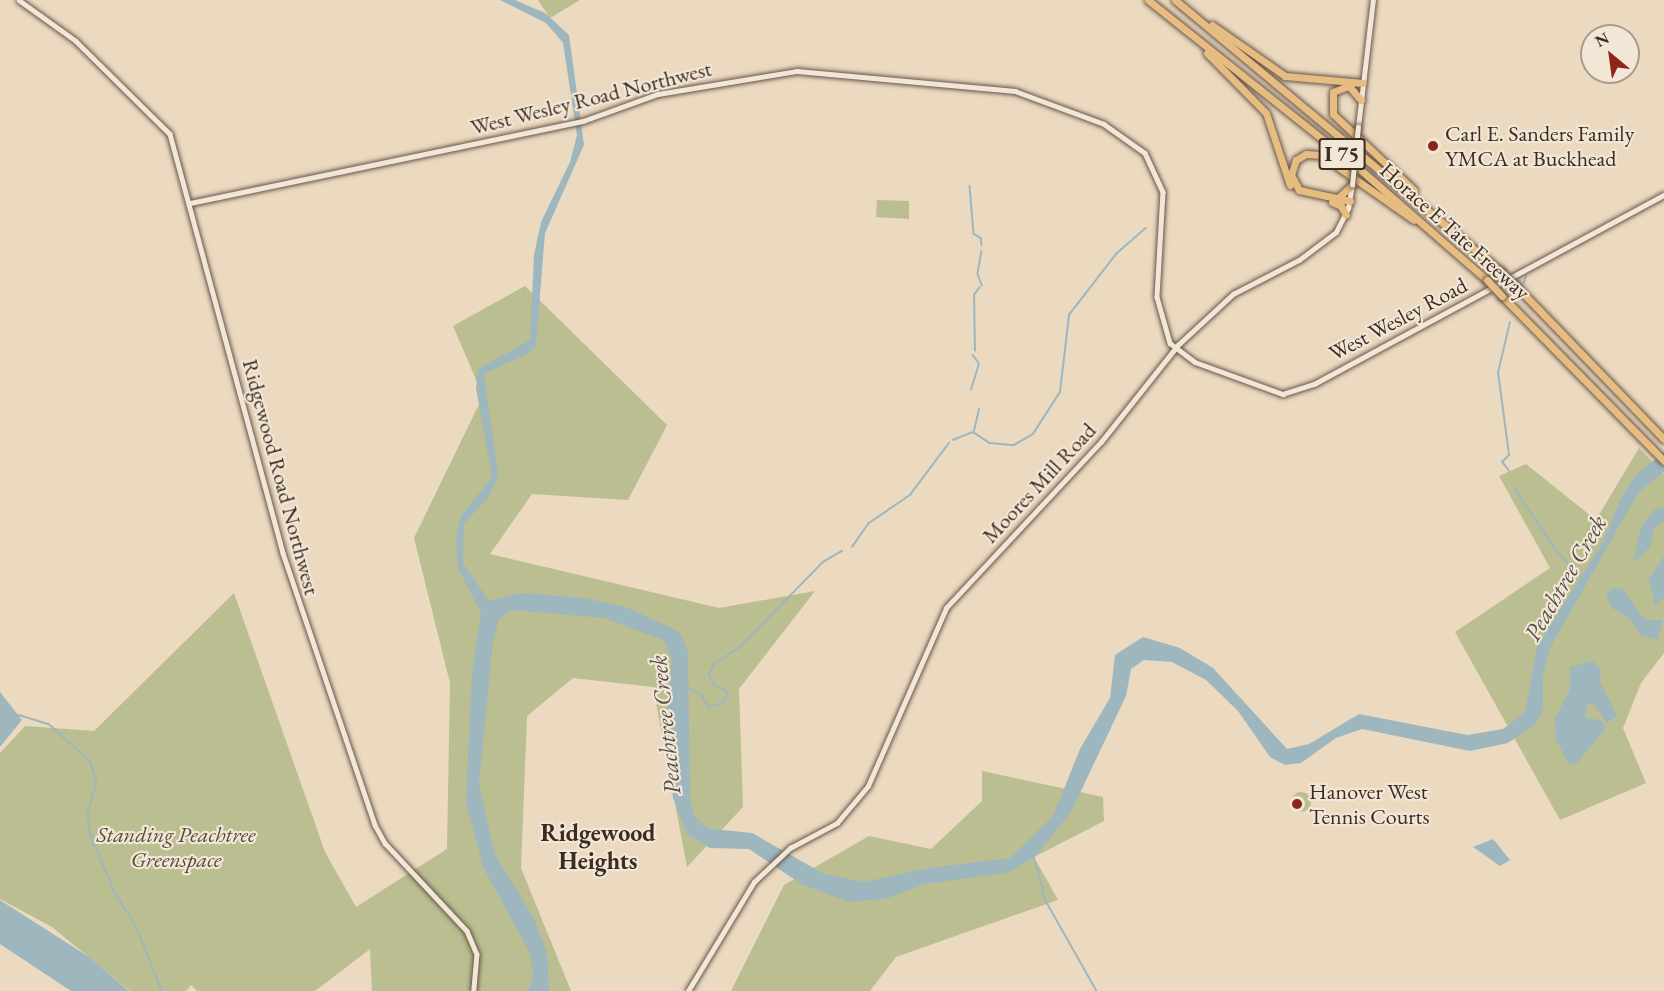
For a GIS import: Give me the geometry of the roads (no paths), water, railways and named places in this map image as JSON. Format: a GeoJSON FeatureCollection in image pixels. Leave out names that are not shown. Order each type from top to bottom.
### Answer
{"type":"FeatureCollection","features":[{"type":"Feature","properties":{"kind":"highway","name":"Horace E Tate Freeway"},"geometry":{"type":"LineString","coordinates":[[1148,0],[1434,232],[1487,280],[1664,461]]}},
{"type":"Feature","properties":{"kind":"highway","name":"Horace E Tate Freeway"},"geometry":{"type":"LineString","coordinates":[[1175,0],[1434,212],[1501,272],[1662,437]]}},
{"type":"Feature","properties":{"kind":"highway"},"geometry":{"type":"LineString","coordinates":[[1188,10],[1285,76],[1363,85]]}},
{"type":"Feature","properties":{"kind":"highway"},"geometry":{"type":"LineString","coordinates":[[1192,35],[1266,113],[1294,191],[1308,200],[1350,202]]}},
{"type":"Feature","properties":{"kind":"highway"},"geometry":{"type":"LineString","coordinates":[[1363,85],[1348,85],[1331,96],[1335,118],[1434,212]]}},
{"type":"Feature","properties":{"kind":"highway"},"geometry":{"type":"LineString","coordinates":[[1348,85],[1361,100]]}},
{"type":"Feature","properties":{"kind":"highway"},"geometry":{"type":"LineString","coordinates":[[1346,215],[1334,200],[1299,190],[1291,175],[1299,157],[1311,153],[1327,158],[1434,232]]}},
{"type":"Feature","properties":{"kind":"highway"},"geometry":{"type":"LineString","coordinates":[[1334,200],[1345,196],[1352,185]]}},
{"type":"Feature","properties":{"kind":"street","name":"Ridgewood Road Northwest"},"geometry":{"type":"LineString","coordinates":[[19,0],[54,23],[117,86],[160,119],[174,143],[282,553],[375,825],[385,843],[467,931],[477,954],[474,991]]}},
{"type":"Feature","properties":{"kind":"street","name":"Moores Mill Road"},"geometry":{"type":"LineString","coordinates":[[688,991],[748,890],[790,848],[837,823],[855,805],[878,769],[946,608],[1101,442],[1174,349],[1233,294],[1330,238],[1346,215],[1350,202],[1373,0]]}},
{"type":"Feature","properties":{"kind":"street","name":"West Wesley Road Northwest"},"geometry":{"type":"LineString","coordinates":[[190,203],[573,123],[658,94],[805,71],[1015,91],[1049,101],[1130,139],[1158,175],[1163,199],[1158,307],[1174,349]]}},
{"type":"Feature","properties":{"kind":"street","name":"West Wesley Road"},"geometry":{"type":"LineString","coordinates":[[1174,349],[1196,363],[1257,387],[1290,393],[1664,195]]}},
{"type":"Feature","properties":{"kind":"water"},"geometry":{"type":"Polygon","coordinates":[[[500,0],[515,0],[545,13],[569,35],[584,145],[545,233],[536,345],[529,353],[484,374],[498,475],[490,495],[464,524],[463,563],[489,601],[521,593],[583,598],[626,607],[680,632],[688,652],[690,798],[695,820],[703,828],[752,833],[824,874],[864,882],[929,868],[1010,858],[1053,816],[1080,749],[1110,698],[1115,655],[1143,637],[1180,648],[1213,668],[1287,749],[1309,744],[1359,714],[1467,735],[1503,729],[1525,712],[1537,646],[1602,544],[1623,494],[1636,475],[1664,452],[1664,472],[1638,493],[1550,648],[1543,675],[1543,709],[1536,724],[1508,743],[1470,751],[1362,729],[1336,738],[1301,763],[1285,765],[1270,757],[1238,711],[1206,680],[1172,662],[1144,660],[1131,669],[1126,696],[1071,812],[1035,857],[1006,873],[925,884],[888,898],[850,902],[803,885],[749,849],[710,848],[687,834],[673,798],[666,720],[672,659],[663,640],[604,618],[512,610],[499,619],[493,641],[479,784],[495,855],[534,918],[547,953],[549,991],[528,991],[533,975],[530,953],[483,867],[466,802],[472,672],[481,613],[458,568],[456,538],[461,516],[492,477],[476,388],[478,369],[530,340],[534,255],[541,222],[570,162],[577,135],[563,43],[546,23],[500,0]]]}},
{"type":"Feature","properties":{"kind":"water"},"geometry":{"type":"Polygon","coordinates":[[[1664,508],[1664,520],[1654,529],[1650,547],[1633,563],[1641,527],[1655,509],[1664,508]]]}},
{"type":"Feature","properties":{"kind":"water"},"geometry":{"type":"Polygon","coordinates":[[[1664,556],[1664,598],[1655,605],[1649,579],[1664,556]]]}},
{"type":"Feature","properties":{"kind":"water"},"geometry":{"type":"Polygon","coordinates":[[[1613,587],[1624,590],[1645,620],[1663,620],[1657,640],[1640,635],[1630,619],[1612,608],[1606,595],[1613,587]]]}},
{"type":"Feature","properties":{"kind":"water"},"geometry":{"type":"Polygon","coordinates":[[[1592,661],[1601,669],[1600,682],[1617,716],[1607,723],[1595,705],[1588,703],[1585,718],[1601,720],[1606,728],[1577,763],[1569,765],[1556,740],[1555,718],[1570,689],[1570,667],[1592,661]]]}},
{"type":"Feature","properties":{"kind":"water"},"geometry":{"type":"Polygon","coordinates":[[[0,692],[22,720],[0,747],[0,692]]]}},
{"type":"Feature","properties":{"kind":"water"},"geometry":{"type":"Polygon","coordinates":[[[1493,839],[1510,860],[1500,866],[1473,847],[1493,839]]]}},
{"type":"Feature","properties":{"kind":"water"},"geometry":{"type":"Polygon","coordinates":[[[0,900],[89,957],[129,991],[71,991],[0,944],[0,900]]]}},
{"type":"Feature","properties":{"kind":"waterway"},"geometry":{"type":"LineString","coordinates":[[970,186],[974,234],[981,238],[982,245]]}},
{"type":"Feature","properties":{"kind":"waterway"},"geometry":{"type":"LineString","coordinates":[[953,440],[973,432],[990,443],[1014,445],[1033,434],[1060,392],[1069,315],[1117,253],[1146,228]]}},
{"type":"Feature","properties":{"kind":"waterway"},"geometry":{"type":"LineString","coordinates":[[982,251],[978,274],[982,285]]}},
{"type":"Feature","properties":{"kind":"waterway"},"geometry":{"type":"LineString","coordinates":[[1524,283],[1526,276]]}},
{"type":"Feature","properties":{"kind":"waterway"},"geometry":{"type":"LineString","coordinates":[[975,351],[974,295],[979,288]]}},
{"type":"Feature","properties":{"kind":"waterway"},"geometry":{"type":"LineString","coordinates":[[1509,471],[1502,462],[1509,455],[1498,373],[1510,322]]}},
{"type":"Feature","properties":{"kind":"waterway"},"geometry":{"type":"LineString","coordinates":[[971,390],[979,364],[973,356]]}},
{"type":"Feature","properties":{"kind":"waterway"},"geometry":{"type":"LineString","coordinates":[[974,431],[979,410]]}},
{"type":"Feature","properties":{"kind":"waterway"},"geometry":{"type":"LineString","coordinates":[[852,547],[869,523],[910,495],[949,443]]}},
{"type":"Feature","properties":{"kind":"waterway"},"geometry":{"type":"LineString","coordinates":[[1515,489],[1556,550],[1580,576]]}},
{"type":"Feature","properties":{"kind":"waterway"},"geometry":{"type":"LineString","coordinates":[[686,687],[701,694],[709,707],[724,702],[728,692],[714,685],[709,675],[713,665],[741,646],[823,562],[842,551]]}},
{"type":"Feature","properties":{"kind":"waterway"},"geometry":{"type":"LineString","coordinates":[[19,715],[49,724],[90,761],[97,782],[88,814],[91,836],[115,893],[136,925],[162,991]]}},
{"type":"Feature","properties":{"kind":"waterway","name":"Peachtree Creek"},"geometry":{"type":"LineString","coordinates":[[694,816],[710,831]]}},
{"type":"Feature","properties":{"kind":"waterway"},"geometry":{"type":"LineString","coordinates":[[1034,857],[1046,901],[1097,991]]}},
{"type":"Feature","properties":{"kind":"place","name":"Carl E. Sanders Family YMCA at Buckhead"},"geometry":{"type":"Point","coordinates":[1433,146]}},
{"type":"Feature","properties":{"kind":"place","name":"Hanover West Tennis Courts"},"geometry":{"type":"Point","coordinates":[1297,804]}},
{"type":"Feature","properties":{"kind":"district","name":"Ridgewood Heights"},"geometry":{"type":"Point","coordinates":[598,847]}},
{"type":"Feature","properties":{"kind":"park label","name":"Standing Peachtree Greenspace"},"geometry":{"type":"Point","coordinates":[176,846]}}]}
